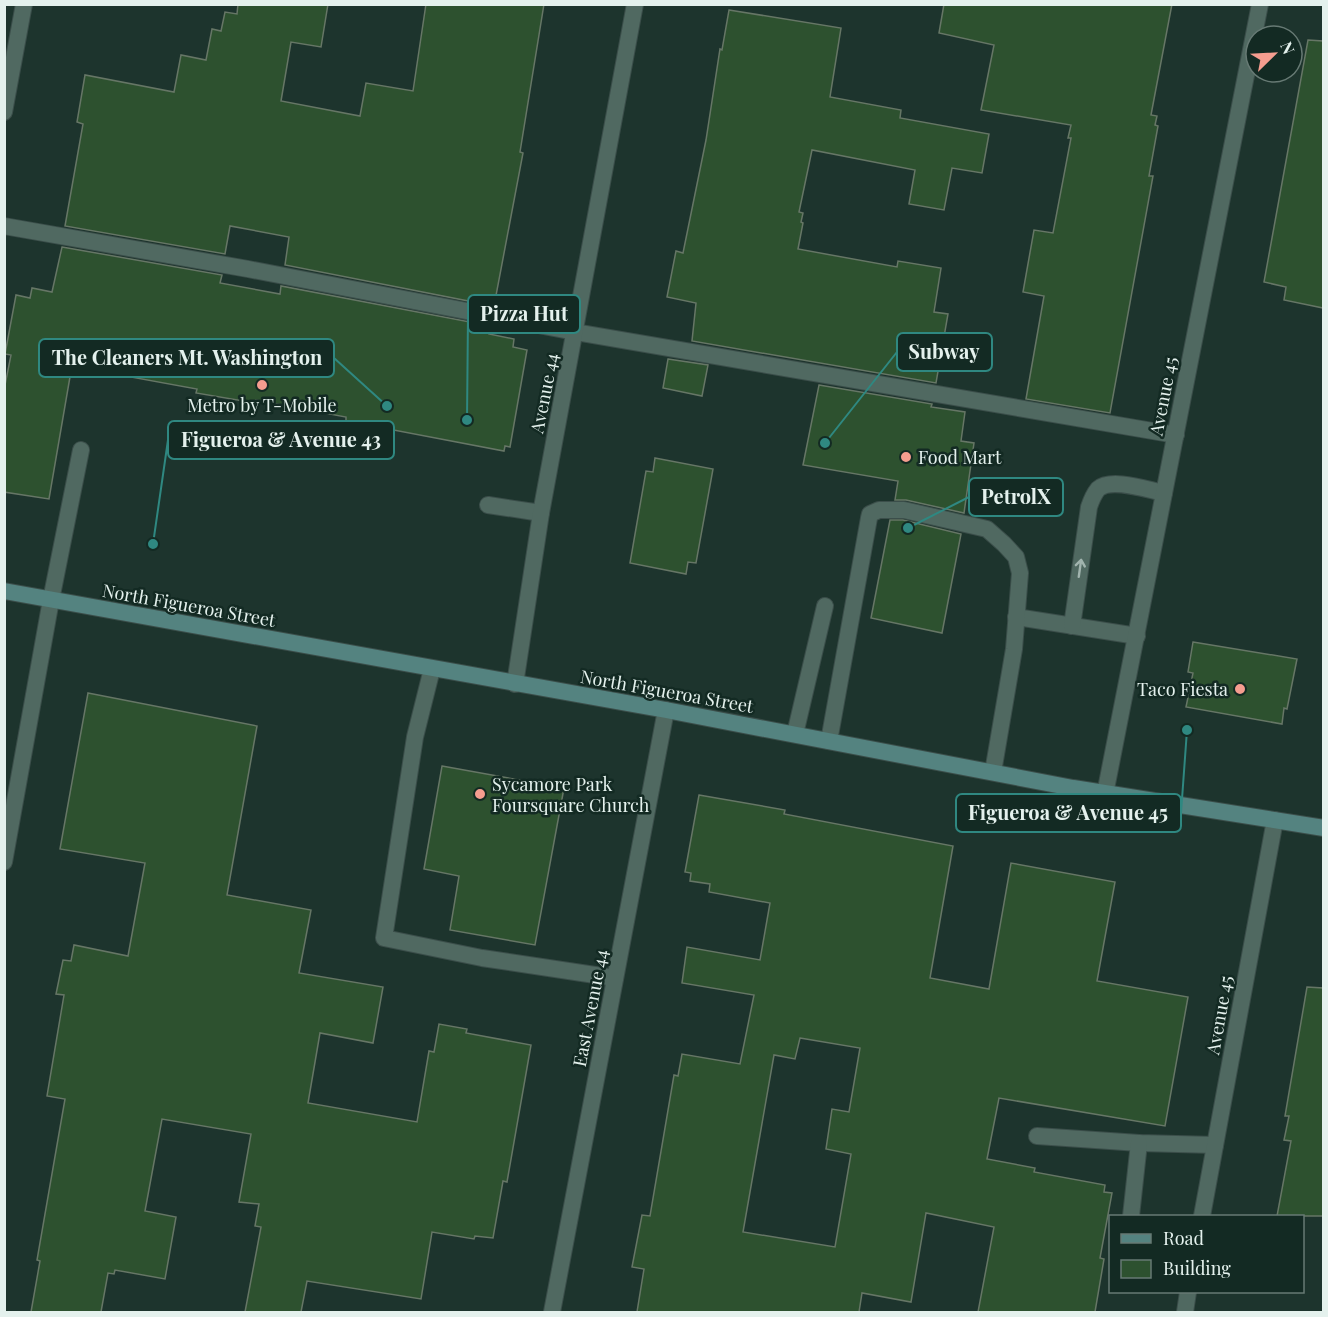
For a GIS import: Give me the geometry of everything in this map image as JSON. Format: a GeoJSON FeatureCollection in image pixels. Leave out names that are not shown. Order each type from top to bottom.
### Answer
{"type":"FeatureCollection","features":[{"type":"Feature","properties":{"kind":"main road","name":"North Figueroa Street"},"geometry":{"type":"LineString","coordinates":[[4,591],[666,710],[1105,794],[1323,828]]}},
{"type":"Feature","properties":{"kind":"street"},"geometry":{"type":"LineString","coordinates":[[4,112],[24,4]]}},
{"type":"Feature","properties":{"kind":"street","name":"Avenue 44"},"geometry":{"type":"LineString","coordinates":[[515,684],[541,513],[635,4]]}},
{"type":"Feature","properties":{"kind":"street","name":"Avenue 45"},"geometry":{"type":"LineString","coordinates":[[1105,794],[1260,4]]}},
{"type":"Feature","properties":{"kind":"street"},"geometry":{"type":"LineString","coordinates":[[4,226],[248,269],[575,332],[1176,435]]}},
{"type":"Feature","properties":{"kind":"street"},"geometry":{"type":"LineString","coordinates":[[5,858],[51,600],[81,450]]}},
{"type":"Feature","properties":{"kind":"street"},"geometry":{"type":"LineString","coordinates":[[1072,626],[1089,507],[1097,490],[1106,484],[1122,484],[1164,493]]}},
{"type":"Feature","properties":{"kind":"street"},"geometry":{"type":"LineString","coordinates":[[488,506],[541,513]]}},
{"type":"Feature","properties":{"kind":"street"},"geometry":{"type":"LineString","coordinates":[[829,741],[870,514],[879,510],[904,510],[987,529],[1016,557],[1020,573],[1014,649],[993,772]]}},
{"type":"Feature","properties":{"kind":"street"},"geometry":{"type":"LineString","coordinates":[[795,735],[825,606]]}},
{"type":"Feature","properties":{"kind":"street"},"geometry":{"type":"LineString","coordinates":[[1016,617],[1137,636]]}},
{"type":"Feature","properties":{"kind":"street"},"geometry":{"type":"LineString","coordinates":[[432,669],[415,737],[384,938],[482,958],[615,978]]}},
{"type":"Feature","properties":{"kind":"street","name":"East Avenue 44"},"geometry":{"type":"LineString","coordinates":[[552,1312],[666,710]]}},
{"type":"Feature","properties":{"kind":"street","name":"Avenue 45"},"geometry":{"type":"LineString","coordinates":[[1202,1215],[1275,820]]}},
{"type":"Feature","properties":{"kind":"street"},"geometry":{"type":"LineString","coordinates":[[1037,1136],[1138,1143],[1215,1145]]}},
{"type":"Feature","properties":{"kind":"street"},"geometry":{"type":"LineString","coordinates":[[1131,1215],[1138,1143]]}},
{"type":"Feature","properties":{"kind":"street"},"geometry":{"type":"LineString","coordinates":[[1185,1312],[1188,1293]]}},
{"type":"Feature","properties":{"kind":"building"},"geometry":{"type":"Polygon","coordinates":[[[238,4],[328,4],[321,47],[291,42],[281,101],[360,116],[366,83],[413,91],[426,4],[544,4],[520,152],[523,153],[494,306],[285,265],[289,237],[230,226],[225,254],[65,226],[83,124],[77,122],[85,75],[174,92],[181,55],[206,60],[212,29],[221,31],[225,12],[237,14],[238,4]]]}},
{"type":"Feature","properties":{"kind":"building"},"geometry":{"type":"Polygon","coordinates":[[[944,4],[1172,4],[1151,115],[1157,116],[1155,125],[1158,126],[1149,176],[1153,176],[1110,413],[1026,399],[1044,296],[1023,292],[1034,230],[1053,233],[1071,138],[1068,138],[1071,125],[981,110],[994,45],[939,33],[944,4]]]}},
{"type":"Feature","properties":{"kind":"building"},"geometry":{"type":"Polygon","coordinates":[[[729,10],[841,28],[830,97],[901,110],[900,118],[989,134],[982,173],[952,168],[944,210],[909,204],[915,170],[812,150],[799,212],[803,213],[801,222],[803,223],[798,249],[897,267],[898,261],[941,268],[934,312],[948,314],[936,383],[692,341],[696,303],[667,297],[676,251],[683,253],[729,10]]]}},
{"type":"Feature","properties":{"kind":"building"},"geometry":{"type":"Polygon","coordinates":[[[1308,40],[1323,41],[1323,308],[1284,300],[1286,287],[1264,282],[1300,84],[1304,84],[1304,62],[1308,40]]]}},
{"type":"Feature","properties":{"kind":"building"},"geometry":{"type":"Polygon","coordinates":[[[62,247],[222,275],[220,283],[280,294],[281,286],[491,326],[489,334],[514,339],[513,347],[527,350],[510,447],[505,446],[504,451],[346,421],[346,417],[256,400],[255,403],[196,393],[197,389],[93,370],[92,375],[71,371],[49,499],[4,492],[4,390],[11,355],[5,354],[16,295],[30,298],[32,288],[52,292],[62,247]]]}},
{"type":"Feature","properties":{"kind":"building"},"geometry":{"type":"Polygon","coordinates":[[[668,359],[708,365],[702,396],[663,388],[668,359]]]}},
{"type":"Feature","properties":{"kind":"building"},"geometry":{"type":"Polygon","coordinates":[[[819,385],[932,404],[931,407],[965,412],[961,441],[974,443],[964,513],[906,500],[895,500],[898,481],[803,465],[819,385]]]}},
{"type":"Feature","properties":{"kind":"building"},"geometry":{"type":"Polygon","coordinates":[[[655,458],[713,469],[696,563],[688,562],[686,574],[630,563],[646,471],[653,472],[655,458]]]}},
{"type":"Feature","properties":{"kind":"building"},"geometry":{"type":"Polygon","coordinates":[[[890,520],[903,520],[961,534],[942,633],[871,618],[890,520]]]}},
{"type":"Feature","properties":{"kind":"building","name":"Taco Fiesta"},"geometry":{"type":"Polygon","coordinates":[[[1193,642],[1297,659],[1282,724],[1186,707],[1193,673],[1188,672],[1193,642]]]}},
{"type":"Feature","properties":{"kind":"building"},"geometry":{"type":"Polygon","coordinates":[[[88,693],[257,726],[227,895],[311,910],[299,973],[383,987],[373,1043],[320,1033],[308,1103],[417,1122],[429,1051],[434,1052],[439,1024],[467,1029],[466,1033],[531,1045],[507,1182],[503,1181],[493,1238],[475,1236],[474,1239],[432,1232],[421,1299],[307,1281],[301,1312],[245,1312],[261,1227],[255,1226],[259,1204],[239,1202],[251,1134],[162,1119],[145,1211],[176,1217],[165,1279],[115,1270],[114,1274],[108,1273],[101,1312],[31,1312],[40,1261],[37,1260],[65,1099],[47,1096],[64,995],[56,994],[63,960],[71,961],[74,945],[128,956],[145,863],[60,849],[88,693]]]}},
{"type":"Feature","properties":{"kind":"building"},"geometry":{"type":"Polygon","coordinates":[[[442,766],[564,788],[535,945],[450,930],[459,876],[424,869],[442,766]]]}},
{"type":"Feature","properties":{"kind":"building"},"geometry":{"type":"Polygon","coordinates":[[[699,795],[785,810],[784,814],[953,846],[930,978],[989,989],[1011,863],[1115,882],[1097,981],[1188,997],[1165,1126],[999,1098],[987,1159],[1035,1168],[1034,1172],[1105,1185],[1104,1192],[1112,1193],[1100,1258],[1104,1259],[1095,1312],[978,1312],[994,1227],[926,1213],[911,1302],[862,1293],[859,1312],[637,1312],[644,1269],[632,1267],[642,1215],[650,1216],[674,1075],[678,1076],[682,1054],[740,1064],[754,995],[682,983],[687,947],[760,960],[770,903],[709,892],[710,884],[690,881],[691,873],[685,872],[699,795]],[[800,1038],[795,1059],[774,1055],[743,1232],[835,1247],[851,1154],[826,1149],[832,1109],[849,1112],[860,1048],[800,1038]]]}},
{"type":"Feature","properties":{"kind":"building"},"geometry":{"type":"Polygon","coordinates":[[[1307,987],[1323,988],[1323,1216],[1277,1215],[1291,1141],[1284,1140],[1289,1116],[1285,1116],[1307,987]]]}},
{"type":"Feature","properties":{"kind":"place","name":"Metro by T-Mobile"},"geometry":{"type":"Point","coordinates":[262,385]}},
{"type":"Feature","properties":{"kind":"place","name":"The Cleaners Mt. Washington"},"geometry":{"type":"Point","coordinates":[387,406]}},
{"type":"Feature","properties":{"kind":"place","name":"Pizza Hut"},"geometry":{"type":"Point","coordinates":[467,420]}},
{"type":"Feature","properties":{"kind":"place","name":"Subway"},"geometry":{"type":"Point","coordinates":[825,443]}},
{"type":"Feature","properties":{"kind":"place","name":"Food Mart"},"geometry":{"type":"Point","coordinates":[906,457]}},
{"type":"Feature","properties":{"kind":"place","name":"PetrolX"},"geometry":{"type":"Point","coordinates":[908,528]}},
{"type":"Feature","properties":{"kind":"place","name":"Figueroa & Avenue 43"},"geometry":{"type":"Point","coordinates":[153,544]}},
{"type":"Feature","properties":{"kind":"place","name":"Taco Fiesta"},"geometry":{"type":"Point","coordinates":[1240,689]}},
{"type":"Feature","properties":{"kind":"place","name":"Figueroa & Avenue 45"},"geometry":{"type":"Point","coordinates":[1187,730]}},
{"type":"Feature","properties":{"kind":"place","name":"Sycamore Park Foursquare Church"},"geometry":{"type":"Point","coordinates":[480,794]}}]}
